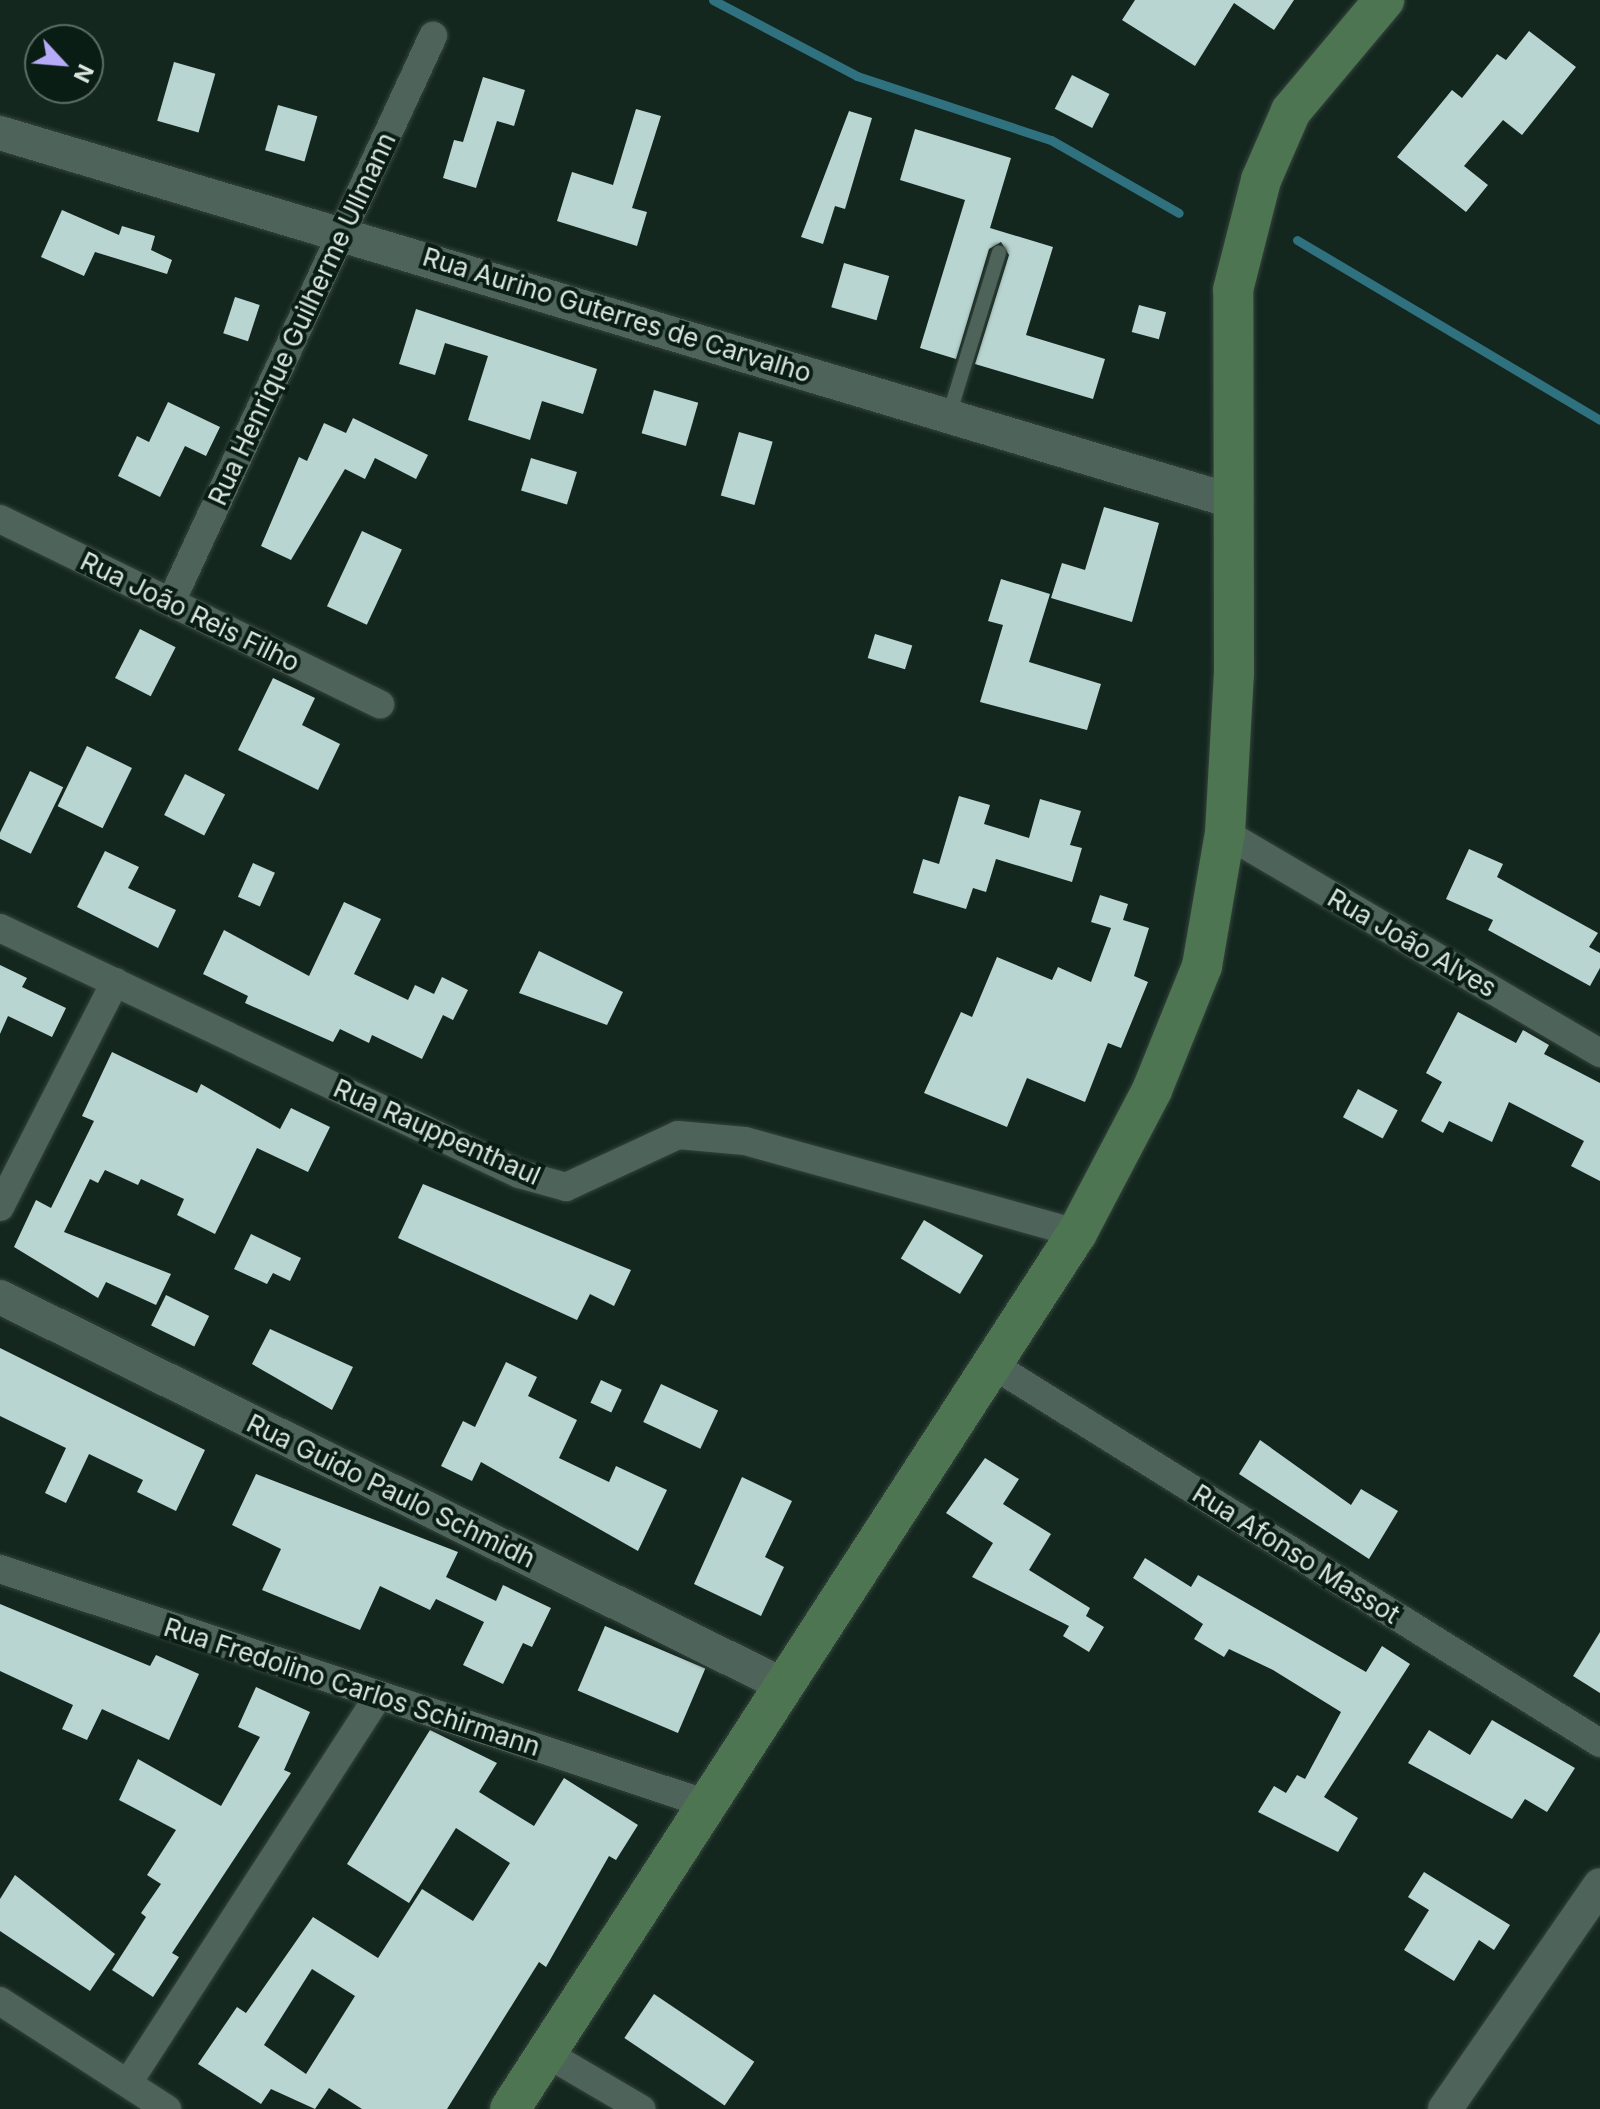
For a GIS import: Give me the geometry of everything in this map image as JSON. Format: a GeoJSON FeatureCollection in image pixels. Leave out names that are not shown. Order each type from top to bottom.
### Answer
{"type":"FeatureCollection","features":[{"type":"Feature","properties":{"kind":"main road"},"geometry":{"type":"LineString","coordinates":[[510,2109],[781,1684],[1077,1233],[1152,1090],[1202,966],[1225,833],[1234,674],[1233,290],[1261,180],[1291,111],[1384,0]]}},
{"type":"Feature","properties":{"kind":"street","name":"Rua Henrique Guilherme Ullmann"},"geometry":{"type":"LineString","coordinates":[[171,602],[433,36]]}},
{"type":"Feature","properties":{"kind":"street","name":"Rua Aurino Guterres de Carvalho"},"geometry":{"type":"LineString","coordinates":[[0,133],[342,232],[1232,501]]}},
{"type":"Feature","properties":{"kind":"street","name":"Rua João Reis Filho"},"geometry":{"type":"LineString","coordinates":[[0,519],[380,704]]}},
{"type":"Feature","properties":{"kind":"street","name":"Rua João Alves"},"geometry":{"type":"LineString","coordinates":[[1225,833],[1600,1053]]}},
{"type":"Feature","properties":{"kind":"street","name":"Rua Rauppenthaul"},"geometry":{"type":"LineString","coordinates":[[0,928],[543,1181],[566,1187],[678,1135],[745,1141],[1077,1233]]}},
{"type":"Feature","properties":{"kind":"street"},"geometry":{"type":"LineString","coordinates":[[0,1207],[115,982]]}},
{"type":"Feature","properties":{"kind":"street","name":"Rua Guido Paulo Schmidh"},"geometry":{"type":"LineString","coordinates":[[0,1297],[781,1684]]}},
{"type":"Feature","properties":{"kind":"street","name":"Rua Afonso Massot"},"geometry":{"type":"LineString","coordinates":[[993,1365],[1600,1743]]}},
{"type":"Feature","properties":{"kind":"street","name":"Rua Fredolino Carlos Schirmann"},"geometry":{"type":"LineString","coordinates":[[0,1569],[704,1803]]}},
{"type":"Feature","properties":{"kind":"street"},"geometry":{"type":"LineString","coordinates":[[128,2083],[378,1697]]}},
{"type":"Feature","properties":{"kind":"street"},"geometry":{"type":"LineString","coordinates":[[1445,2109],[1600,1885]]}},
{"type":"Feature","properties":{"kind":"street"},"geometry":{"type":"LineString","coordinates":[[0,2001],[167,2109]]}},
{"type":"Feature","properties":{"kind":"street"},"geometry":{"type":"LineString","coordinates":[[544,2052],[641,2109]]}},
{"type":"Feature","properties":{"kind":"lane"},"geometry":{"type":"LineString","coordinates":[[949,415],[999,252]]}},
{"type":"Feature","properties":{"kind":"building"},"geometry":{"type":"Polygon","coordinates":[[[1135,0],[1294,0],[1274,30],[1234,3],[1195,66],[1122,20],[1135,0]]]}},
{"type":"Feature","properties":{"kind":"building"},"geometry":{"type":"Polygon","coordinates":[[[1529,31],[1576,67],[1522,135],[1503,120],[1464,166],[1488,185],[1466,212],[1397,157],[1452,90],[1462,98],[1497,54],[1506,60],[1529,31]]]}},
{"type":"Feature","properties":{"kind":"building"},"geometry":{"type":"Polygon","coordinates":[[[174,62],[215,74],[199,132],[157,121],[174,62]]]}},
{"type":"Feature","properties":{"kind":"building"},"geometry":{"type":"Polygon","coordinates":[[[1072,75],[1109,94],[1092,128],[1055,109],[1072,75]]]}},
{"type":"Feature","properties":{"kind":"building"},"geometry":{"type":"Polygon","coordinates":[[[483,77],[525,90],[514,126],[497,121],[476,188],[443,178],[454,140],[463,142],[483,77]]]}},
{"type":"Feature","properties":{"kind":"building"},"geometry":{"type":"Polygon","coordinates":[[[278,105],[317,116],[304,161],[265,150],[278,105]]]}},
{"type":"Feature","properties":{"kind":"building"},"geometry":{"type":"Polygon","coordinates":[[[636,109],[661,116],[632,208],[647,212],[637,246],[557,221],[572,172],[613,185],[636,109]]]}},
{"type":"Feature","properties":{"kind":"building"},"geometry":{"type":"Polygon","coordinates":[[[849,111],[872,118],[845,209],[835,206],[823,244],[801,237],[849,111]]]}},
{"type":"Feature","properties":{"kind":"building"},"geometry":{"type":"Polygon","coordinates":[[[915,129],[1011,158],[990,228],[1053,247],[1026,335],[1105,359],[1093,399],[975,364],[1009,255],[1001,242],[989,249],[956,359],[920,348],[965,200],[900,180],[915,129]]]}},
{"type":"Feature","properties":{"kind":"building"},"geometry":{"type":"Polygon","coordinates":[[[62,210],[119,235],[122,226],[155,236],[151,250],[172,260],[167,274],[95,252],[84,276],[41,257],[62,210]]]}},
{"type":"Feature","properties":{"kind":"building"},"geometry":{"type":"Polygon","coordinates":[[[844,263],[889,276],[876,320],[831,307],[844,263]]]}},
{"type":"Feature","properties":{"kind":"building"},"geometry":{"type":"Polygon","coordinates":[[[235,297],[260,305],[248,341],[223,333],[235,297]]]}},
{"type":"Feature","properties":{"kind":"building"},"geometry":{"type":"Polygon","coordinates":[[[1139,305],[1166,312],[1159,339],[1132,332],[1139,305]]]}},
{"type":"Feature","properties":{"kind":"building"},"geometry":{"type":"Polygon","coordinates":[[[416,309],[597,369],[583,414],[542,401],[530,440],[468,420],[488,356],[445,343],[435,375],[399,364],[416,309]]]}},
{"type":"Feature","properties":{"kind":"building"},"geometry":{"type":"Polygon","coordinates":[[[654,390],[698,403],[686,446],[642,433],[654,390]]]}},
{"type":"Feature","properties":{"kind":"building"},"geometry":{"type":"Polygon","coordinates":[[[168,402],[220,427],[206,456],[185,446],[160,497],[118,476],[137,436],[149,442],[168,402]]]}},
{"type":"Feature","properties":{"kind":"building"},"geometry":{"type":"Polygon","coordinates":[[[353,418],[428,455],[416,479],[375,458],[365,479],[345,469],[291,560],[261,546],[299,457],[307,461],[324,423],[346,433],[353,418]]]}},
{"type":"Feature","properties":{"kind":"building"},"geometry":{"type":"Polygon","coordinates":[[[739,432],[773,442],[754,505],[721,495],[739,432]]]}},
{"type":"Feature","properties":{"kind":"building"},"geometry":{"type":"Polygon","coordinates":[[[531,458],[577,472],[567,505],[521,491],[531,458]]]}},
{"type":"Feature","properties":{"kind":"building"},"geometry":{"type":"Polygon","coordinates":[[[1104,507],[1159,523],[1132,622],[1051,598],[1062,563],[1085,570],[1104,507]]]}},
{"type":"Feature","properties":{"kind":"building"},"geometry":{"type":"Polygon","coordinates":[[[362,531],[402,550],[367,625],[327,606],[362,531]]]}},
{"type":"Feature","properties":{"kind":"building"},"geometry":{"type":"Polygon","coordinates":[[[1001,579],[1050,594],[1029,662],[1101,684],[1087,730],[980,702],[1003,625],[988,621],[1001,579]]]}},
{"type":"Feature","properties":{"kind":"building"},"geometry":{"type":"Polygon","coordinates":[[[140,629],[176,647],[151,696],[115,678],[140,629]]]}},
{"type":"Feature","properties":{"kind":"building"},"geometry":{"type":"Polygon","coordinates":[[[875,634],[912,645],[905,669],[868,658],[875,634]]]}},
{"type":"Feature","properties":{"kind":"building"},"geometry":{"type":"Polygon","coordinates":[[[273,678],[315,698],[302,725],[340,744],[318,790],[238,750],[273,678]]]}},
{"type":"Feature","properties":{"kind":"building"},"geometry":{"type":"Polygon","coordinates":[[[87,746],[132,768],[103,828],[58,806],[87,746]]]}},
{"type":"Feature","properties":{"kind":"building"},"geometry":{"type":"Polygon","coordinates":[[[30,771],[63,787],[31,854],[0,839],[0,833],[30,771]]]}},
{"type":"Feature","properties":{"kind":"building"},"geometry":{"type":"Polygon","coordinates":[[[185,774],[225,794],[204,835],[164,815],[185,774]]]}},
{"type":"Feature","properties":{"kind":"building"},"geometry":{"type":"Polygon","coordinates":[[[959,796],[990,805],[984,824],[1029,838],[1040,799],[1081,811],[1070,845],[1082,848],[1072,882],[996,859],[986,892],[973,888],[966,909],[913,893],[923,859],[939,864],[959,796]]]}},
{"type":"Feature","properties":{"kind":"building"},"geometry":{"type":"Polygon","coordinates":[[[1469,849],[1503,864],[1497,877],[1598,933],[1589,947],[1600,953],[1600,968],[1590,986],[1488,930],[1493,920],[1446,899],[1469,849]]]}},
{"type":"Feature","properties":{"kind":"building"},"geometry":{"type":"Polygon","coordinates":[[[105,851],[139,867],[128,888],[176,910],[158,948],[77,907],[105,851]]]}},
{"type":"Feature","properties":{"kind":"building"},"geometry":{"type":"Polygon","coordinates":[[[253,863],[275,873],[260,907],[238,897],[253,863]]]}},
{"type":"Feature","properties":{"kind":"building"},"geometry":{"type":"Polygon","coordinates":[[[1100,895],[1128,904],[1123,920],[1149,928],[1134,976],[1148,982],[1121,1048],[1108,1043],[1085,1102],[1027,1078],[1007,1127],[924,1093],[961,1012],[972,1017],[997,957],[1052,980],[1058,967],[1091,982],[1111,928],[1091,922],[1100,895]]]}},
{"type":"Feature","properties":{"kind":"building"},"geometry":{"type":"Polygon","coordinates":[[[344,902],[381,919],[354,974],[408,1000],[415,985],[434,994],[442,977],[468,990],[453,1020],[443,1015],[422,1059],[372,1035],[369,1043],[340,1029],[333,1042],[245,1003],[248,996],[203,974],[224,930],[309,976],[344,902]]]}},
{"type":"Feature","properties":{"kind":"building"},"geometry":{"type":"Polygon","coordinates":[[[539,951],[623,992],[607,1025],[519,993],[539,951]]]}},
{"type":"Feature","properties":{"kind":"building"},"geometry":{"type":"Polygon","coordinates":[[[0,965],[27,978],[22,987],[66,1008],[52,1037],[8,1016],[0,1034],[0,965]]]}},
{"type":"Feature","properties":{"kind":"building"},"geometry":{"type":"Polygon","coordinates":[[[1458,1012],[1516,1043],[1523,1030],[1549,1045],[1544,1054],[1600,1083],[1600,1181],[1571,1166],[1584,1141],[1509,1102],[1492,1142],[1449,1121],[1443,1133],[1421,1121],[1442,1082],[1426,1073],[1458,1012]]]}},
{"type":"Feature","properties":{"kind":"building"},"geometry":{"type":"Polygon","coordinates":[[[112,1052],[197,1093],[201,1084],[280,1129],[291,1108],[330,1127],[308,1172],[257,1148],[215,1234],[177,1215],[184,1199],[141,1179],[138,1185],[105,1170],[98,1183],[90,1179],[64,1232],[171,1274],[156,1305],[106,1282],[98,1298],[14,1247],[36,1200],[51,1208],[94,1121],[82,1116],[112,1052]]]}},
{"type":"Feature","properties":{"kind":"building"},"geometry":{"type":"Polygon","coordinates":[[[1358,1089],[1398,1110],[1383,1138],[1343,1117],[1358,1089]]]}},
{"type":"Feature","properties":{"kind":"building"},"geometry":{"type":"Polygon","coordinates":[[[423,1184],[631,1270],[614,1306],[590,1294],[577,1320],[398,1238],[423,1184]]]}},
{"type":"Feature","properties":{"kind":"building"},"geometry":{"type":"Polygon","coordinates":[[[924,1220],[983,1256],[960,1294],[901,1259],[924,1220]]]}},
{"type":"Feature","properties":{"kind":"building"},"geometry":{"type":"Polygon","coordinates":[[[251,1234],[301,1258],[290,1281],[273,1273],[267,1284],[234,1269],[251,1234]]]}},
{"type":"Feature","properties":{"kind":"building"},"geometry":{"type":"Polygon","coordinates":[[[166,1295],[209,1316],[194,1347],[151,1326],[166,1295]]]}},
{"type":"Feature","properties":{"kind":"building"},"geometry":{"type":"Polygon","coordinates":[[[270,1329],[353,1367],[332,1410],[252,1364],[270,1329]]]}},
{"type":"Feature","properties":{"kind":"building"},"geometry":{"type":"Polygon","coordinates":[[[0,1348],[205,1450],[176,1511],[137,1492],[143,1480],[89,1454],[66,1503],[45,1493],[66,1448],[0,1416],[0,1348]]]}},
{"type":"Feature","properties":{"kind":"building"},"geometry":{"type":"Polygon","coordinates":[[[506,1362],[537,1377],[528,1396],[577,1420],[559,1458],[609,1482],[616,1466],[667,1490],[638,1551],[481,1462],[472,1481],[441,1466],[463,1421],[475,1427],[506,1362]]]}},
{"type":"Feature","properties":{"kind":"building"},"geometry":{"type":"Polygon","coordinates":[[[601,1380],[622,1390],[611,1412],[590,1403],[601,1380]]]}},
{"type":"Feature","properties":{"kind":"building"},"geometry":{"type":"Polygon","coordinates":[[[661,1384],[718,1411],[700,1449],[643,1422],[661,1384]]]}},
{"type":"Feature","properties":{"kind":"building"},"geometry":{"type":"Polygon","coordinates":[[[1260,1440],[1351,1505],[1361,1489],[1398,1511],[1369,1559],[1239,1474],[1260,1440]]]}},
{"type":"Feature","properties":{"kind":"building"},"geometry":{"type":"Polygon","coordinates":[[[985,1458],[1019,1479],[1003,1504],[1051,1534],[1029,1570],[1090,1608],[1086,1616],[1104,1627],[1089,1652],[1063,1636],[1069,1626],[972,1577],[993,1543],[946,1513],[985,1458]]]}},
{"type":"Feature","properties":{"kind":"building"},"geometry":{"type":"Polygon","coordinates":[[[256,1474],[458,1552],[446,1577],[496,1601],[503,1585],[551,1608],[532,1647],[523,1643],[503,1684],[463,1665],[484,1622],[436,1599],[430,1610],[380,1586],[360,1630],[262,1590],[281,1549],[232,1525],[256,1474]]]}},
{"type":"Feature","properties":{"kind":"building"},"geometry":{"type":"Polygon","coordinates":[[[742,1477],[792,1501],[765,1557],[784,1567],[761,1616],[694,1584],[742,1477]]]}},
{"type":"Feature","properties":{"kind":"building"},"geometry":{"type":"Polygon","coordinates":[[[1145,1558],[1191,1587],[1198,1575],[1366,1672],[1382,1646],[1410,1664],[1324,1797],[1358,1818],[1338,1852],[1258,1812],[1274,1786],[1286,1793],[1297,1775],[1305,1779],[1341,1712],[1273,1670],[1229,1649],[1224,1657],[1194,1639],[1203,1624],[1133,1578],[1145,1558]]]}},
{"type":"Feature","properties":{"kind":"building"},"geometry":{"type":"Polygon","coordinates":[[[0,1604],[150,1666],[156,1655],[199,1674],[169,1740],[102,1709],[87,1740],[62,1729],[73,1705],[0,1671],[0,1604]]]}},
{"type":"Feature","properties":{"kind":"building"},"geometry":{"type":"Polygon","coordinates":[[[605,1626],[705,1669],[678,1733],[578,1690],[605,1626]]]}},
{"type":"Feature","properties":{"kind":"building"},"geometry":{"type":"Polygon","coordinates":[[[1600,1632],[1600,1693],[1573,1676],[1600,1632]]]}},
{"type":"Feature","properties":{"kind":"building"},"geometry":{"type":"Polygon","coordinates":[[[256,1687],[310,1712],[284,1770],[291,1773],[172,1953],[179,1957],[153,1997],[112,1970],[146,1917],[141,1913],[161,1884],[147,1875],[176,1830],[119,1800],[138,1759],[221,1806],[260,1737],[238,1727],[256,1687]]]}},
{"type":"Feature","properties":{"kind":"building"},"geometry":{"type":"Polygon","coordinates":[[[1492,1720],[1575,1768],[1547,1812],[1525,1799],[1512,1819],[1408,1763],[1429,1730],[1470,1755],[1492,1720]]]}},
{"type":"Feature","properties":{"kind":"building"},"geometry":{"type":"Polygon","coordinates":[[[430,1730],[497,1763],[479,1792],[534,1826],[564,1778],[638,1825],[616,1860],[609,1856],[546,1967],[539,1962],[447,2109],[362,2109],[329,2088],[315,2109],[271,2089],[261,2104],[198,2064],[237,2007],[246,2013],[313,1917],[378,1958],[422,1889],[473,1921],[510,1863],[456,1828],[409,1903],[347,1864],[430,1730]],[[312,1969],[264,2045],[306,2074],[355,1996],[312,1969]]]}},
{"type":"Feature","properties":{"kind":"building"},"geometry":{"type":"Polygon","coordinates":[[[1424,1872],[1510,1925],[1494,1950],[1479,1940],[1454,1981],[1404,1950],[1429,1910],[1408,1897],[1424,1872]]]}},
{"type":"Feature","properties":{"kind":"building"},"geometry":{"type":"Polygon","coordinates":[[[15,1875],[115,1954],[90,1991],[0,1931],[0,1899],[15,1875]]]}},
{"type":"Feature","properties":{"kind":"building"},"geometry":{"type":"Polygon","coordinates":[[[654,1994],[754,2062],[725,2106],[624,2038],[654,1994]]]}},
{"type":"Feature","properties":{"kind":"waterway"},"geometry":{"type":"LineString","coordinates":[[713,0],[857,76],[1051,140],[1179,213]]}},
{"type":"Feature","properties":{"kind":"waterway"},"geometry":{"type":"LineString","coordinates":[[1297,240],[1600,420]]}}]}
